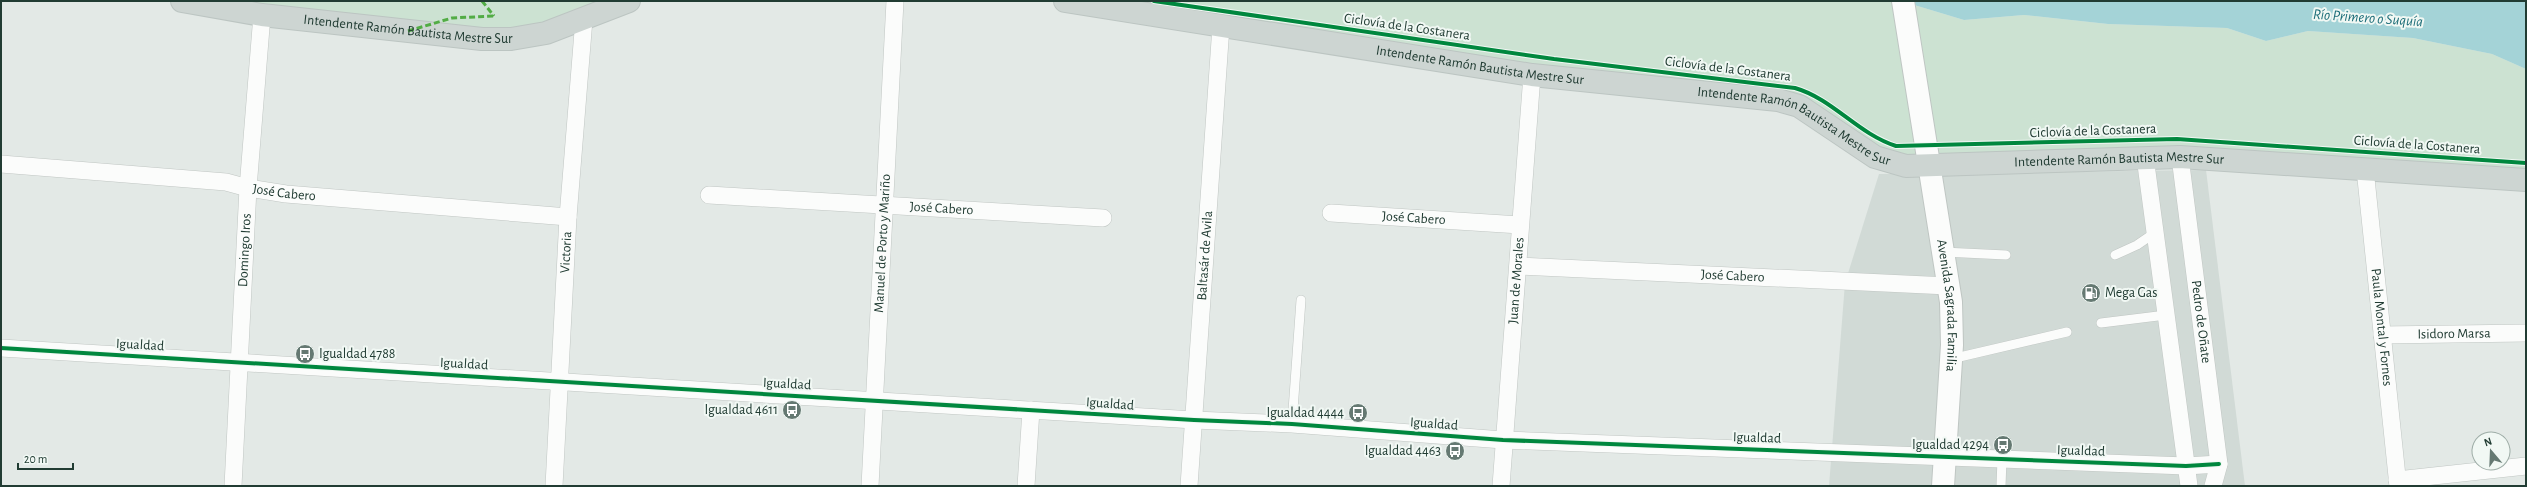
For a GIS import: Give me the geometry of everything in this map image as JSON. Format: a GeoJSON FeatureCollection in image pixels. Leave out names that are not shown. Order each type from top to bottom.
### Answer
{"type":"FeatureCollection","features":[{"type":"Feature","properties":{"kind":"main road","name":"Intendente Ramón Bautista Mestre Sur"},"geometry":{"type":"LineString","coordinates":[[182,1],[262,15],[482,39],[511,39],[546,34],[630,1]]}},
{"type":"Feature","properties":{"kind":"main road","name":"Intendente Ramón Bautista Mestre Sur"},"geometry":{"type":"LineString","coordinates":[[1065,1],[1532,75],[1778,100],[1799,106],[1875,157],[1906,166],[2180,157],[2526,180]]}},
{"type":"Feature","properties":{"kind":"main road","name":"Avenida Sagrada Familia"},"geometry":{"type":"LineString","coordinates":[[1903,1],[1928,166],[1943,252],[1952,320],[1944,486]]}},
{"type":"Feature","properties":{"kind":"street","name":"Manuel de Porto y Mariño"},"geometry":{"type":"LineString","coordinates":[[870,486],[895,1]]}},
{"type":"Feature","properties":{"kind":"street","name":"Domingo Iros"},"geometry":{"type":"LineString","coordinates":[[232,486],[240,362],[248,188],[262,15]]}},
{"type":"Feature","properties":{"kind":"street","name":"Victoria"},"geometry":{"type":"LineString","coordinates":[[554,486],[568,217],[584,19]]}},
{"type":"Feature","properties":{"kind":"street","name":"Baltasár de Avila"},"geometry":{"type":"LineString","coordinates":[[1189,486],[1221,26]]}},
{"type":"Feature","properties":{"kind":"street","name":"Juan de Morales"},"geometry":{"type":"LineString","coordinates":[[1501,486],[1503,440],[1532,75]]}},
{"type":"Feature","properties":{"kind":"street"},"geometry":{"type":"LineString","coordinates":[[2146,157],[2189,486]]}},
{"type":"Feature","properties":{"kind":"street","name":"Pedro de Oñate"},"geometry":{"type":"LineString","coordinates":[[2180,157],[2219,464],[2213,486]]}},
{"type":"Feature","properties":{"kind":"street","name":"José Cabero"},"geometry":{"type":"LineString","coordinates":[[1,164],[226,182],[248,188],[286,194],[568,217]]}},
{"type":"Feature","properties":{"kind":"street","name":"Paula Montal y Fornes"},"geometry":{"type":"LineString","coordinates":[[2365,169],[2398,483]]}},
{"type":"Feature","properties":{"kind":"street","name":"José Cabero"},"geometry":{"type":"LineString","coordinates":[[709,195],[1102,218]]}},
{"type":"Feature","properties":{"kind":"street","name":"José Cabero"},"geometry":{"type":"LineString","coordinates":[[1331,212],[1520,225]]}},
{"type":"Feature","properties":{"kind":"street","name":"José Cabero"},"geometry":{"type":"LineString","coordinates":[[1518,266],[1948,286]]}},
{"type":"Feature","properties":{"kind":"street","name":"Isidoro Marsa"},"geometry":{"type":"LineString","coordinates":[[2382,335],[2526,333]]}},
{"type":"Feature","properties":{"kind":"street","name":"Igualdad"},"geometry":{"type":"LineString","coordinates":[[1,348],[1194,420],[1292,424],[1503,440],[2186,466],[2219,464]]}},
{"type":"Feature","properties":{"kind":"street"},"geometry":{"type":"LineString","coordinates":[[1026,486],[1031,410]]}},
{"type":"Feature","properties":{"kind":"street"},"geometry":{"type":"LineString","coordinates":[[2398,483],[2526,466]]}},
{"type":"Feature","properties":{"kind":"lane"},"geometry":{"type":"LineString","coordinates":[[2115,255],[2137,245],[2156,232]]}},
{"type":"Feature","properties":{"kind":"lane"},"geometry":{"type":"LineString","coordinates":[[1943,252],[2006,255]]}},
{"type":"Feature","properties":{"kind":"lane"},"geometry":{"type":"LineString","coordinates":[[1292,424],[1301,300]]}},
{"type":"Feature","properties":{"kind":"lane"},"geometry":{"type":"LineString","coordinates":[[2101,323],[2166,315]]}},
{"type":"Feature","properties":{"kind":"lane"},"geometry":{"type":"LineString","coordinates":[[1951,359],[2067,332]]}},
{"type":"Feature","properties":{"kind":"lane"},"geometry":{"type":"LineString","coordinates":[[2000,486],[2002,459]]}},
{"type":"Feature","properties":{"kind":"shaded area"},"geometry":{"type":"Polygon","coordinates":[[[2206,170],[2245,486],[1829,486],[1845,283],[1879,174],[2206,170]]]}},
{"type":"Feature","properties":{"kind":"green space"},"geometry":{"type":"Polygon","coordinates":[[[182,1],[629,1],[511,39],[182,1]]]}},
{"type":"Feature","properties":{"kind":"green space"},"geometry":{"type":"Polygon","coordinates":[[[1065,1],[1901,1],[1964,20],[2024,15],[2108,24],[2227,28],[2266,41],[2308,31],[2413,38],[2492,54],[2526,69],[2526,180],[2365,169],[1906,166],[1813,114],[1065,1]]]}},
{"type":"Feature","properties":{"kind":"water","name":"Río Primero o Suquía"},"geometry":{"type":"Polygon","coordinates":[[[1901,1],[2526,1],[2526,69],[2492,54],[2413,38],[2308,31],[2266,41],[2227,28],[2108,24],[2024,15],[1964,20],[1901,1]]]}},
{"type":"Feature","properties":{"kind":"marked path"},"geometry":{"type":"LineString","coordinates":[[482,1],[494,16]]}},
{"type":"Feature","properties":{"kind":"marked path"},"geometry":{"type":"LineString","coordinates":[[408,31],[452,18],[494,16]]}},
{"type":"Feature","properties":{"kind":"cycle path","name":"Ciclovía de la Costanera"},"geometry":{"type":"LineString","coordinates":[[1154,1],[1554,59],[1795,88],[1809,93],[1834,108],[1882,141],[1896,146],[2177,139],[2526,163]]}},
{"type":"Feature","properties":{"kind":"cycle path"},"geometry":{"type":"LineString","coordinates":[[1,348],[1194,420],[1292,424],[1503,440],[2186,466],[2219,464]]}},
{"type":"Feature","properties":{"kind":"place","name":"Mega Gas"},"geometry":{"type":"Point","coordinates":[2091,293]}},
{"type":"Feature","properties":{"kind":"place","name":"Igualdad 4788"},"geometry":{"type":"Point","coordinates":[305,354]}},
{"type":"Feature","properties":{"kind":"place","name":"Igualdad 4611"},"geometry":{"type":"Point","coordinates":[792,410]}},
{"type":"Feature","properties":{"kind":"place","name":"Igualdad 4444"},"geometry":{"type":"Point","coordinates":[1358,413]}},
{"type":"Feature","properties":{"kind":"place","name":"Igualdad 4294"},"geometry":{"type":"Point","coordinates":[2003,445]}},
{"type":"Feature","properties":{"kind":"place","name":"Igualdad 4463"},"geometry":{"type":"Point","coordinates":[1455,451]}}]}
